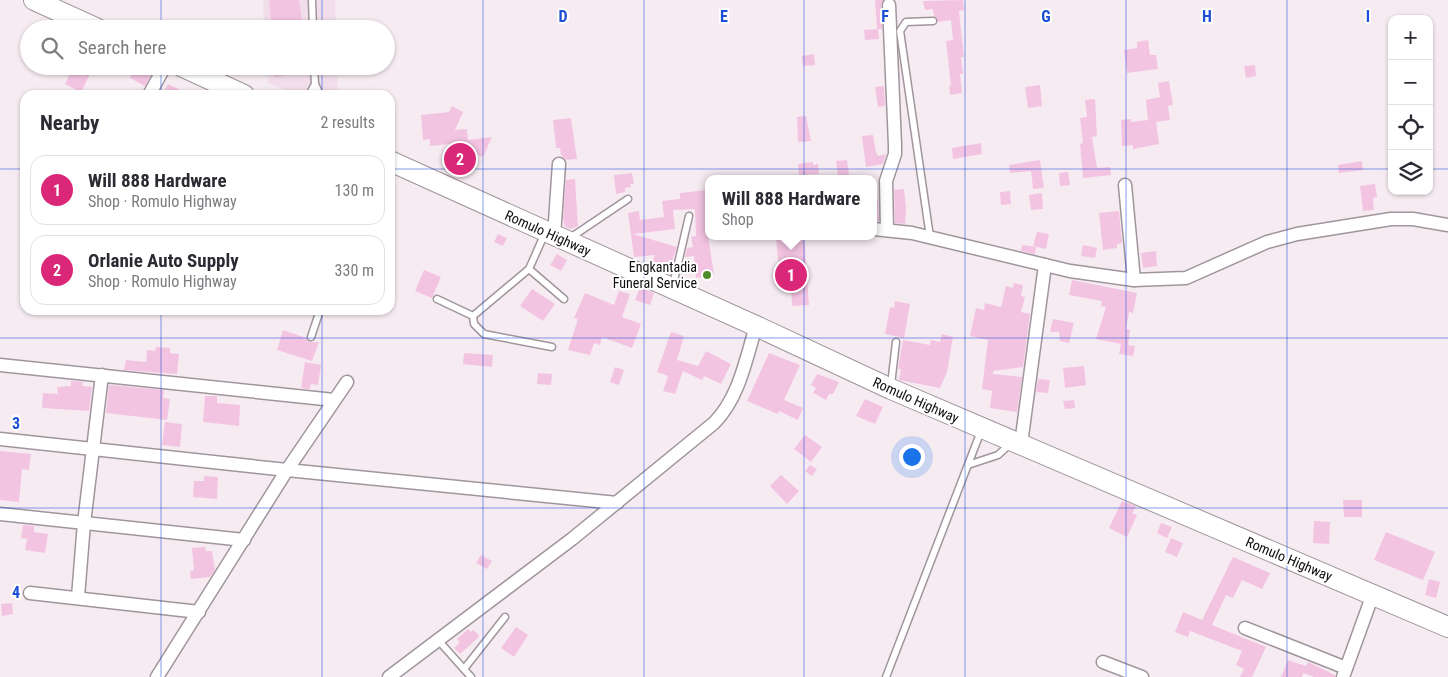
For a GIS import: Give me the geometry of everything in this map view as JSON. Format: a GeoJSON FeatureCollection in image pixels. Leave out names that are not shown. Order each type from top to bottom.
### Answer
{"type":"FeatureCollection","features":[{"type":"Feature","properties":{"kind":"highway"},"geometry":{"type":"LineString","coordinates":[[34,0],[78,20]]}},
{"type":"Feature","properties":{"kind":"highway"},"geometry":{"type":"LineString","coordinates":[[195,75],[219,90]]}},
{"type":"Feature","properties":{"kind":"highway","name":"Romulo Highway"},"geometry":{"type":"LineString","coordinates":[[395,163],[756,326],[890,389],[1448,627]]}},
{"type":"Feature","properties":{"kind":"street"},"geometry":{"type":"LineString","coordinates":[[889,5],[895,144],[886,181],[880,229],[930,237],[1092,275],[1134,280],[1186,278],[1267,242],[1297,234],[1391,219],[1413,219],[1448,226]]}},
{"type":"Feature","properties":{"kind":"street"},"geometry":{"type":"LineString","coordinates":[[152,90],[160,75]]}},
{"type":"Feature","properties":{"kind":"street"},"geometry":{"type":"LineString","coordinates":[[555,237],[559,164]]}},
{"type":"Feature","properties":{"kind":"street"},"geometry":{"type":"LineString","coordinates":[[1125,185],[1134,280]]}},
{"type":"Feature","properties":{"kind":"street"},"geometry":{"type":"LineString","coordinates":[[1016,442],[1045,265]]}},
{"type":"Feature","properties":{"kind":"street"},"geometry":{"type":"LineString","coordinates":[[389,677],[617,503],[695,440],[726,412],[734,395],[756,326]]}},
{"type":"Feature","properties":{"kind":"street"},"geometry":{"type":"LineString","coordinates":[[0,365],[334,400]]}},
{"type":"Feature","properties":{"kind":"street"},"geometry":{"type":"LineString","coordinates":[[78,597],[84,523],[102,375]]}},
{"type":"Feature","properties":{"kind":"street"},"geometry":{"type":"LineString","coordinates":[[157,677],[287,470],[346,382]]}},
{"type":"Feature","properties":{"kind":"street"},"geometry":{"type":"LineString","coordinates":[[0,439],[617,503]]}},
{"type":"Feature","properties":{"kind":"street"},"geometry":{"type":"LineString","coordinates":[[0,514],[244,540]]}},
{"type":"Feature","properties":{"kind":"street"},"geometry":{"type":"LineString","coordinates":[[30,593],[199,612]]}},
{"type":"Feature","properties":{"kind":"street"},"geometry":{"type":"LineString","coordinates":[[1245,628],[1344,673],[1373,594]]}},
{"type":"Feature","properties":{"kind":"street"},"geometry":{"type":"LineString","coordinates":[[1103,662],[1142,677]]}},
{"type":"Feature","properties":{"kind":"lane"},"geometry":{"type":"LineString","coordinates":[[312,0],[313,20]]}},
{"type":"Feature","properties":{"kind":"lane"},"geometry":{"type":"LineString","coordinates":[[930,237],[900,31],[906,22],[933,20]]}},
{"type":"Feature","properties":{"kind":"lane"},"geometry":{"type":"LineString","coordinates":[[314,75],[318,90]]}},
{"type":"Feature","properties":{"kind":"lane"},"geometry":{"type":"LineString","coordinates":[[312,90],[315,84]]}},
{"type":"Feature","properties":{"kind":"lane"},"geometry":{"type":"LineString","coordinates":[[552,347],[484,334],[474,324],[474,316],[529,269],[555,237],[628,199]]}},
{"type":"Feature","properties":{"kind":"lane"},"geometry":{"type":"LineString","coordinates":[[672,289],[689,216]]}},
{"type":"Feature","properties":{"kind":"lane"},"geometry":{"type":"LineString","coordinates":[[529,269],[564,299]]}},
{"type":"Feature","properties":{"kind":"lane"},"geometry":{"type":"LineString","coordinates":[[437,299],[474,316]]}},
{"type":"Feature","properties":{"kind":"lane"},"geometry":{"type":"LineString","coordinates":[[312,337],[319,315]]}},
{"type":"Feature","properties":{"kind":"lane"},"geometry":{"type":"LineString","coordinates":[[890,389],[896,342]]}},
{"type":"Feature","properties":{"kind":"lane"},"geometry":{"type":"LineString","coordinates":[[886,677],[981,429]]}},
{"type":"Feature","properties":{"kind":"lane"},"geometry":{"type":"LineString","coordinates":[[968,466],[998,455],[1016,442]]}},
{"type":"Feature","properties":{"kind":"lane"},"geometry":{"type":"LineString","coordinates":[[464,669],[505,617]]}},
{"type":"Feature","properties":{"kind":"lane"},"geometry":{"type":"LineString","coordinates":[[438,640],[472,677]]}},
{"type":"Feature","properties":{"kind":"shaded area"},"geometry":{"type":"Polygon","coordinates":[[[263,0],[335,0],[336,20],[264,20],[263,0]]]}},
{"type":"Feature","properties":{"kind":"shaded area"},"geometry":{"type":"Polygon","coordinates":[[[268,75],[337,75],[338,90],[284,90],[268,83],[268,75]]]}},
{"type":"Feature","properties":{"kind":"building"},"geometry":{"type":"Polygon","coordinates":[[[269,0],[299,0],[302,20],[271,20],[269,0]]]}},
{"type":"Feature","properties":{"kind":"building"},"geometry":{"type":"Polygon","coordinates":[[[875,0],[883,0],[881,5],[882,29],[878,29],[879,39],[865,40],[864,30],[877,29],[875,0]]]}},
{"type":"Feature","properties":{"kind":"building"},"geometry":{"type":"Polygon","coordinates":[[[963,0],[964,10],[959,11],[964,57],[961,57],[963,74],[960,74],[962,93],[950,95],[949,86],[951,86],[946,41],[953,40],[951,20],[938,22],[934,16],[933,9],[925,10],[923,1],[963,0]]]}},
{"type":"Feature","properties":{"kind":"building"},"geometry":{"type":"Polygon","coordinates":[[[1148,40],[1150,55],[1156,55],[1158,69],[1127,73],[1124,50],[1137,48],[1137,42],[1148,40]]]}},
{"type":"Feature","properties":{"kind":"building"},"geometry":{"type":"Polygon","coordinates":[[[814,54],[815,65],[803,66],[802,56],[814,54]]]}},
{"type":"Feature","properties":{"kind":"building"},"geometry":{"type":"Polygon","coordinates":[[[1255,65],[1256,76],[1246,78],[1244,66],[1255,65]]]}},
{"type":"Feature","properties":{"kind":"building"},"geometry":{"type":"Polygon","coordinates":[[[69,75],[89,76],[82,90],[77,90],[65,84],[69,75]]]}},
{"type":"Feature","properties":{"kind":"building"},"geometry":{"type":"Polygon","coordinates":[[[132,75],[151,75],[145,86],[130,78],[132,75]]]}},
{"type":"Feature","properties":{"kind":"building"},"geometry":{"type":"Polygon","coordinates":[[[1169,81],[1173,105],[1168,106],[1170,120],[1156,122],[1159,144],[1133,149],[1133,145],[1122,146],[1121,120],[1131,119],[1131,122],[1148,120],[1146,100],[1160,97],[1158,83],[1169,81]]]}},
{"type":"Feature","properties":{"kind":"building"},"geometry":{"type":"Polygon","coordinates":[[[168,84],[181,90],[165,90],[168,84]]]}},
{"type":"Feature","properties":{"kind":"building"},"geometry":{"type":"Polygon","coordinates":[[[1040,85],[1042,106],[1028,108],[1025,87],[1040,85]]]}},
{"type":"Feature","properties":{"kind":"building"},"geometry":{"type":"Polygon","coordinates":[[[884,86],[885,106],[878,107],[875,87],[884,86]]]}},
{"type":"Feature","properties":{"kind":"building"},"geometry":{"type":"Polygon","coordinates":[[[1095,99],[1097,136],[1092,137],[1097,168],[1110,167],[1111,175],[1083,178],[1080,144],[1083,143],[1080,118],[1087,117],[1085,100],[1095,99]]]}},
{"type":"Feature","properties":{"kind":"building"},"geometry":{"type":"Polygon","coordinates":[[[452,106],[463,112],[455,130],[467,129],[468,140],[492,137],[483,157],[470,152],[471,159],[451,162],[449,144],[430,146],[430,139],[423,140],[421,115],[449,112],[452,106]]]}},
{"type":"Feature","properties":{"kind":"building"},"geometry":{"type":"Polygon","coordinates":[[[806,116],[811,141],[798,142],[797,117],[806,116]]]}},
{"type":"Feature","properties":{"kind":"building"},"geometry":{"type":"Polygon","coordinates":[[[571,118],[577,159],[566,160],[561,155],[560,148],[556,148],[553,120],[571,118]]]}},
{"type":"Feature","properties":{"kind":"building"},"geometry":{"type":"Polygon","coordinates":[[[873,135],[878,156],[886,154],[883,164],[866,167],[862,136],[873,135]]]}},
{"type":"Feature","properties":{"kind":"building"},"geometry":{"type":"Polygon","coordinates":[[[981,143],[982,154],[953,159],[952,148],[981,143]]]}},
{"type":"Feature","properties":{"kind":"building"},"geometry":{"type":"Polygon","coordinates":[[[847,160],[849,175],[838,175],[836,161],[847,160]]]}},
{"type":"Feature","properties":{"kind":"building"},"geometry":{"type":"Polygon","coordinates":[[[1040,160],[1044,188],[1033,189],[1031,171],[1010,173],[1009,165],[1040,160]]]}},
{"type":"Feature","properties":{"kind":"building"},"geometry":{"type":"Polygon","coordinates":[[[1362,161],[1363,170],[1339,173],[1338,165],[1362,161]]]}},
{"type":"Feature","properties":{"kind":"building"},"geometry":{"type":"Polygon","coordinates":[[[813,162],[813,165],[818,164],[819,174],[799,175],[798,164],[813,162]]]}},
{"type":"Feature","properties":{"kind":"building"},"geometry":{"type":"Polygon","coordinates":[[[1068,172],[1070,185],[1060,186],[1059,173],[1068,172]]]}},
{"type":"Feature","properties":{"kind":"building"},"geometry":{"type":"Polygon","coordinates":[[[632,173],[634,184],[630,184],[631,187],[625,188],[625,192],[616,194],[614,175],[632,173]]]}},
{"type":"Feature","properties":{"kind":"building"},"geometry":{"type":"Polygon","coordinates":[[[575,179],[578,226],[571,229],[565,227],[563,218],[566,180],[575,179]]]}},
{"type":"Feature","properties":{"kind":"building"},"geometry":{"type":"Polygon","coordinates":[[[1375,184],[1377,197],[1373,198],[1374,210],[1363,211],[1360,186],[1375,184]]]}},
{"type":"Feature","properties":{"kind":"building"},"geometry":{"type":"Polygon","coordinates":[[[904,189],[905,224],[895,223],[894,190],[904,189]]]}},
{"type":"Feature","properties":{"kind":"building"},"geometry":{"type":"Polygon","coordinates":[[[705,190],[705,240],[709,240],[714,275],[696,278],[694,256],[685,257],[687,248],[693,247],[691,237],[696,236],[695,209],[673,210],[675,229],[633,234],[677,247],[670,267],[652,262],[655,255],[634,257],[628,213],[639,211],[640,220],[664,217],[662,201],[680,199],[680,193],[705,190]]]}},
{"type":"Feature","properties":{"kind":"building"},"geometry":{"type":"Polygon","coordinates":[[[1010,191],[1011,204],[1001,205],[1000,192],[1010,191]]]}},
{"type":"Feature","properties":{"kind":"building"},"geometry":{"type":"Polygon","coordinates":[[[1042,193],[1043,209],[1031,210],[1029,195],[1042,193]]]}},
{"type":"Feature","properties":{"kind":"building"},"geometry":{"type":"Polygon","coordinates":[[[878,199],[879,221],[877,221],[878,199]]]}},
{"type":"Feature","properties":{"kind":"building"},"geometry":{"type":"Polygon","coordinates":[[[1119,211],[1122,243],[1117,244],[1117,248],[1103,250],[1099,213],[1119,211]]]}},
{"type":"Feature","properties":{"kind":"building"},"geometry":{"type":"Polygon","coordinates":[[[1037,232],[1049,234],[1046,249],[1033,246],[1037,232]]]}},
{"type":"Feature","properties":{"kind":"building"},"geometry":{"type":"Polygon","coordinates":[[[498,234],[507,238],[503,246],[494,242],[498,234]]]}},
{"type":"Feature","properties":{"kind":"building"},"geometry":{"type":"Polygon","coordinates":[[[776,240],[804,240],[809,305],[792,306],[791,283],[780,283],[776,240]]]}},
{"type":"Feature","properties":{"kind":"building"},"geometry":{"type":"Polygon","coordinates":[[[1022,245],[1036,247],[1035,254],[1021,251],[1022,245]]]}},
{"type":"Feature","properties":{"kind":"building"},"geometry":{"type":"Polygon","coordinates":[[[1083,245],[1097,248],[1095,258],[1081,256],[1083,245]]]}},
{"type":"Feature","properties":{"kind":"building"},"geometry":{"type":"Polygon","coordinates":[[[1156,251],[1157,266],[1143,268],[1141,253],[1156,251]]]}},
{"type":"Feature","properties":{"kind":"building"},"geometry":{"type":"Polygon","coordinates":[[[557,254],[567,260],[561,271],[550,265],[557,254]]]}},
{"type":"Feature","properties":{"kind":"building"},"geometry":{"type":"Polygon","coordinates":[[[424,270],[441,277],[432,298],[415,291],[424,270]]]}},
{"type":"Feature","properties":{"kind":"building"},"geometry":{"type":"Polygon","coordinates":[[[1072,280],[1137,293],[1133,313],[1129,312],[1126,329],[1130,330],[1128,345],[1135,346],[1133,356],[1119,354],[1121,344],[1096,339],[1106,307],[1101,306],[1102,301],[1069,295],[1072,280]]]}},
{"type":"Feature","properties":{"kind":"building"},"geometry":{"type":"Polygon","coordinates":[[[1014,283],[1023,285],[1021,296],[1025,297],[1021,312],[1030,314],[1023,367],[993,371],[993,374],[1022,377],[1017,412],[990,408],[992,391],[982,389],[988,340],[970,336],[976,308],[984,310],[985,303],[1001,307],[1006,286],[1013,288],[1014,283]]]}},
{"type":"Feature","properties":{"kind":"building"},"geometry":{"type":"Polygon","coordinates":[[[640,287],[654,293],[650,305],[635,300],[640,287]]]}},
{"type":"Feature","properties":{"kind":"building"},"geometry":{"type":"Polygon","coordinates":[[[532,289],[555,304],[543,321],[520,306],[532,289]]]}},
{"type":"Feature","properties":{"kind":"building"},"geometry":{"type":"Polygon","coordinates":[[[619,291],[630,294],[622,317],[641,324],[632,348],[602,337],[600,345],[594,343],[590,355],[568,350],[578,319],[574,318],[585,293],[614,305],[619,291]]]}},
{"type":"Feature","properties":{"kind":"building"},"geometry":{"type":"Polygon","coordinates":[[[895,301],[910,304],[904,338],[885,334],[890,307],[894,308],[895,301]]]}},
{"type":"Feature","properties":{"kind":"building"},"geometry":{"type":"Polygon","coordinates":[[[1053,319],[1074,323],[1069,343],[1060,341],[1059,332],[1050,332],[1053,319]]]}},
{"type":"Feature","properties":{"kind":"building"},"geometry":{"type":"Polygon","coordinates":[[[283,330],[306,338],[310,342],[319,342],[312,361],[277,350],[283,330]]]}},
{"type":"Feature","properties":{"kind":"building"},"geometry":{"type":"Polygon","coordinates":[[[671,332],[684,336],[677,360],[698,366],[706,351],[731,364],[721,384],[704,376],[702,380],[683,371],[675,394],[663,391],[668,376],[657,372],[671,332]]]}},
{"type":"Feature","properties":{"kind":"building"},"geometry":{"type":"Polygon","coordinates":[[[942,334],[953,337],[947,372],[940,388],[899,380],[901,369],[898,369],[903,340],[930,345],[931,340],[940,342],[942,334]]]}},
{"type":"Feature","properties":{"kind":"building"},"geometry":{"type":"Polygon","coordinates":[[[156,347],[170,348],[170,353],[179,354],[177,374],[124,370],[126,360],[146,362],[147,350],[155,351],[156,347]]]}},
{"type":"Feature","properties":{"kind":"building"},"geometry":{"type":"Polygon","coordinates":[[[464,353],[493,355],[492,367],[463,364],[464,353]]]}},
{"type":"Feature","properties":{"kind":"building"},"geometry":{"type":"Polygon","coordinates":[[[769,353],[800,365],[784,400],[803,408],[798,420],[779,411],[778,414],[747,401],[769,353]]]}},
{"type":"Feature","properties":{"kind":"building"},"geometry":{"type":"Polygon","coordinates":[[[305,362],[321,365],[318,385],[311,384],[310,389],[301,388],[305,362]]]}},
{"type":"Feature","properties":{"kind":"building"},"geometry":{"type":"Polygon","coordinates":[[[1084,366],[1086,385],[1065,388],[1063,368],[1084,366]]]}},
{"type":"Feature","properties":{"kind":"building"},"geometry":{"type":"Polygon","coordinates":[[[615,367],[624,370],[619,385],[610,382],[615,367]]]}},
{"type":"Feature","properties":{"kind":"building"},"geometry":{"type":"Polygon","coordinates":[[[538,373],[552,374],[551,385],[537,384],[538,373]]]}},
{"type":"Feature","properties":{"kind":"building"},"geometry":{"type":"Polygon","coordinates":[[[817,374],[839,382],[833,394],[829,394],[826,400],[813,393],[816,388],[811,385],[817,374]]]}},
{"type":"Feature","properties":{"kind":"building"},"geometry":{"type":"Polygon","coordinates":[[[1038,379],[1050,380],[1048,393],[1036,392],[1038,379]]]}},
{"type":"Feature","properties":{"kind":"building"},"geometry":{"type":"Polygon","coordinates":[[[71,381],[83,382],[82,386],[92,387],[89,411],[42,408],[43,393],[58,394],[57,387],[71,386],[71,381]]]}},
{"type":"Feature","properties":{"kind":"building"},"geometry":{"type":"Polygon","coordinates":[[[109,385],[164,390],[163,398],[170,399],[167,420],[106,413],[109,385]]]}},
{"type":"Feature","properties":{"kind":"building"},"geometry":{"type":"Polygon","coordinates":[[[205,396],[217,396],[217,403],[240,405],[239,426],[203,422],[205,396]]]}},
{"type":"Feature","properties":{"kind":"building"},"geometry":{"type":"Polygon","coordinates":[[[865,399],[883,407],[875,424],[856,416],[865,399]]]}},
{"type":"Feature","properties":{"kind":"building"},"geometry":{"type":"Polygon","coordinates":[[[1074,400],[1075,408],[1065,409],[1063,401],[1074,400]]]}},
{"type":"Feature","properties":{"kind":"building"},"geometry":{"type":"Polygon","coordinates":[[[165,422],[182,424],[180,447],[162,445],[165,422]]]}},
{"type":"Feature","properties":{"kind":"building"},"geometry":{"type":"Polygon","coordinates":[[[805,435],[822,447],[811,462],[794,449],[805,435]]]}},
{"type":"Feature","properties":{"kind":"building"},"geometry":{"type":"Polygon","coordinates":[[[0,451],[31,454],[29,470],[22,469],[19,502],[0,500],[0,451]]]}},
{"type":"Feature","properties":{"kind":"building"},"geometry":{"type":"Polygon","coordinates":[[[810,465],[817,469],[812,476],[805,471],[810,465]]]}},
{"type":"Feature","properties":{"kind":"building"},"geometry":{"type":"Polygon","coordinates":[[[781,475],[799,491],[787,504],[770,486],[781,475]]]}},
{"type":"Feature","properties":{"kind":"building"},"geometry":{"type":"Polygon","coordinates":[[[204,476],[218,477],[217,499],[193,497],[194,481],[204,481],[204,476]]]}},
{"type":"Feature","properties":{"kind":"building"},"geometry":{"type":"Polygon","coordinates":[[[1343,500],[1362,500],[1362,517],[1344,517],[1343,500]]]}},
{"type":"Feature","properties":{"kind":"building"},"geometry":{"type":"Polygon","coordinates":[[[1122,501],[1136,506],[1132,513],[1137,515],[1127,537],[1109,528],[1122,501]]]}},
{"type":"Feature","properties":{"kind":"building"},"geometry":{"type":"Polygon","coordinates":[[[1314,521],[1330,522],[1329,544],[1313,543],[1314,521]]]}},
{"type":"Feature","properties":{"kind":"building"},"geometry":{"type":"Polygon","coordinates":[[[1161,523],[1172,527],[1167,538],[1157,533],[1161,523]]]}},
{"type":"Feature","properties":{"kind":"building"},"geometry":{"type":"Polygon","coordinates":[[[23,525],[34,526],[34,532],[48,534],[45,553],[25,550],[27,539],[21,538],[23,525]]]}},
{"type":"Feature","properties":{"kind":"building"},"geometry":{"type":"Polygon","coordinates":[[[1386,532],[1435,552],[1423,580],[1374,560],[1386,532]]]}},
{"type":"Feature","properties":{"kind":"building"},"geometry":{"type":"Polygon","coordinates":[[[1171,538],[1183,543],[1177,557],[1165,552],[1171,538]]]}},
{"type":"Feature","properties":{"kind":"building"},"geometry":{"type":"Polygon","coordinates":[[[205,547],[206,551],[212,551],[215,570],[210,577],[191,579],[190,571],[194,570],[192,548],[205,547]]]}},
{"type":"Feature","properties":{"kind":"building"},"geometry":{"type":"Polygon","coordinates":[[[481,555],[492,561],[487,569],[476,563],[481,555]]]}},
{"type":"Feature","properties":{"kind":"building"},"geometry":{"type":"Polygon","coordinates":[[[1233,557],[1270,573],[1262,589],[1242,580],[1233,598],[1226,595],[1212,625],[1266,647],[1252,677],[1240,677],[1244,669],[1236,665],[1242,651],[1190,631],[1188,637],[1175,632],[1183,612],[1202,620],[1233,557]]]}},
{"type":"Feature","properties":{"kind":"building"},"geometry":{"type":"Polygon","coordinates":[[[1429,579],[1440,582],[1436,598],[1425,595],[1429,579]]]}},
{"type":"Feature","properties":{"kind":"building"},"geometry":{"type":"Polygon","coordinates":[[[12,603],[13,614],[2,616],[1,604],[12,603]]]}},
{"type":"Feature","properties":{"kind":"building"},"geometry":{"type":"Polygon","coordinates":[[[516,627],[528,635],[514,657],[501,648],[516,627]]]}},
{"type":"Feature","properties":{"kind":"building"},"geometry":{"type":"Polygon","coordinates":[[[468,629],[471,632],[473,630],[479,635],[460,654],[454,648],[460,642],[457,639],[468,629]]]}},
{"type":"Feature","properties":{"kind":"building"},"geometry":{"type":"Polygon","coordinates":[[[1288,660],[1306,666],[1308,662],[1335,675],[1335,677],[1314,677],[1303,673],[1302,677],[1281,677],[1288,660]]]}},
{"type":"Feature","properties":{"kind":"place","name":"Orlanie Auto Supply"},"geometry":{"type":"Point","coordinates":[460,159]}},
{"type":"Feature","properties":{"kind":"place","name":"Engkantadia Funeral Service"},"geometry":{"type":"Point","coordinates":[707,275]}},
{"type":"Feature","properties":{"kind":"place","name":"Will 888 Hardware"},"geometry":{"type":"Point","coordinates":[791,275]}}]}
